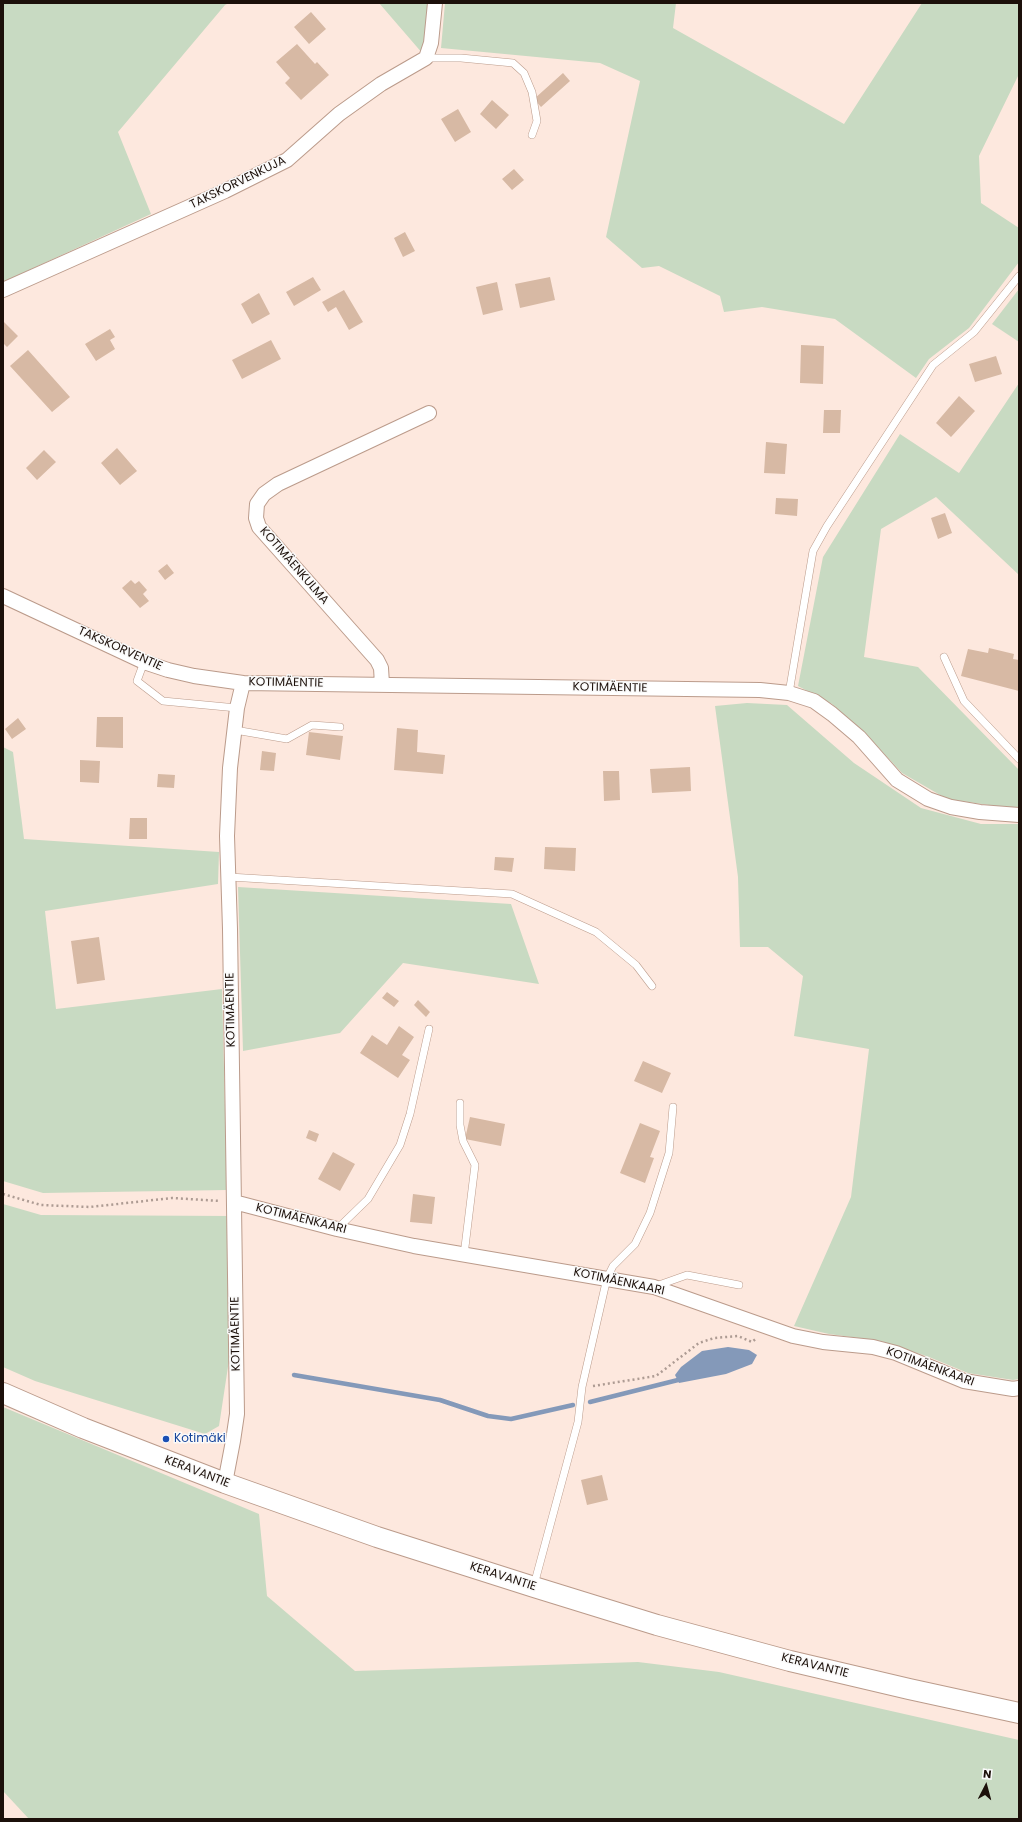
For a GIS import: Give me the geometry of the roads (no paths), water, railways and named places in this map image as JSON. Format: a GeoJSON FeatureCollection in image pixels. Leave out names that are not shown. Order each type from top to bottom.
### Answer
{"type":"FeatureCollection","features":[{"type":"Feature","properties":{"kind":"main road","name":"KERAVANTIE"},"geometry":{"type":"LineString","coordinates":[[3,1393],[83,1428],[225,1483],[377,1537],[534,1587],[657,1625],[790,1661],[1019,1713]]}},
{"type":"Feature","properties":{"kind":"street"},"geometry":{"type":"LineString","coordinates":[[426,58],[431,43],[435,3]]}},
{"type":"Feature","properties":{"kind":"street","name":"TAKSKORVENKUJA"},"geometry":{"type":"LineString","coordinates":[[3,290],[225,191],[287,160],[339,114],[381,84],[426,58]]}},
{"type":"Feature","properties":{"kind":"street","name":"KOTIMÄENKULMA"},"geometry":{"type":"LineString","coordinates":[[382,684],[381,668],[377,660],[259,527],[256,518],[257,504],[264,494],[278,484],[429,413]]}},
{"type":"Feature","properties":{"kind":"street","name":"TAKSKORVENTIE"},"geometry":{"type":"LineString","coordinates":[[3,596],[144,662],[168,670],[194,676],[243,683]]}},
{"type":"Feature","properties":{"kind":"street","name":"KOTIMÄENTIE"},"geometry":{"type":"LineString","coordinates":[[225,1483],[237,1414],[227,836],[230,768],[237,708],[243,683],[760,690],[790,693],[814,701],[832,714],[859,737],[897,780],[928,799],[951,807],[980,812],[1019,815]]}},
{"type":"Feature","properties":{"kind":"street","name":"KOTIMÄENKAARI"},"geometry":{"type":"LineString","coordinates":[[234,1202],[337,1229],[464,1255],[654,1287],[773,1329],[823,1342],[873,1347],[896,1353],[964,1382],[1013,1389],[1019,1388]]}},
{"type":"Feature","properties":{"kind":"lane"},"geometry":{"type":"LineString","coordinates":[[426,58],[461,58],[513,63],[524,73],[532,92],[537,120],[532,135]]}},
{"type":"Feature","properties":{"kind":"lane"},"geometry":{"type":"LineString","coordinates":[[790,693],[813,551],[827,526],[933,365],[974,332],[1019,276]]}},
{"type":"Feature","properties":{"kind":"lane"},"geometry":{"type":"LineString","coordinates":[[944,657],[964,701],[1019,759]]}},
{"type":"Feature","properties":{"kind":"lane"},"geometry":{"type":"LineString","coordinates":[[144,662],[137,681],[163,701],[237,708]]}},
{"type":"Feature","properties":{"kind":"lane"},"geometry":{"type":"LineString","coordinates":[[235,730],[287,739],[312,725],[340,727]]}},
{"type":"Feature","properties":{"kind":"lane"},"geometry":{"type":"LineString","coordinates":[[228,877],[512,894],[596,932],[636,965],[652,986]]}},
{"type":"Feature","properties":{"kind":"lane"},"geometry":{"type":"LineString","coordinates":[[337,1229],[368,1199],[400,1145],[410,1114],[429,1029]]}},
{"type":"Feature","properties":{"kind":"lane"},"geometry":{"type":"LineString","coordinates":[[460,1103],[460,1125],[463,1141],[475,1165],[464,1255]]}},
{"type":"Feature","properties":{"kind":"lane"},"geometry":{"type":"LineString","coordinates":[[534,1587],[578,1422],[582,1387],[606,1278],[613,1266],[635,1244],[650,1213],[669,1153],[673,1107]]}},
{"type":"Feature","properties":{"kind":"lane"},"geometry":{"type":"LineString","coordinates":[[654,1287],[687,1275],[739,1285]]}},
{"type":"Feature","properties":{"kind":"water"},"geometry":{"type":"Polygon","coordinates":[[[728,1347],[749,1350],[757,1355],[752,1364],[726,1374],[679,1383],[675,1375],[681,1367],[702,1351],[728,1347]]]}},
{"type":"Feature","properties":{"kind":"waterway"},"geometry":{"type":"LineString","coordinates":[[294,1375],[440,1400],[488,1416],[511,1419],[573,1405]]}},
{"type":"Feature","properties":{"kind":"waterway"},"geometry":{"type":"LineString","coordinates":[[590,1402],[678,1380]]}},
{"type":"Feature","properties":{"kind":"place","name":"Kotimäki"},"geometry":{"type":"Point","coordinates":[166,1439]}}]}
